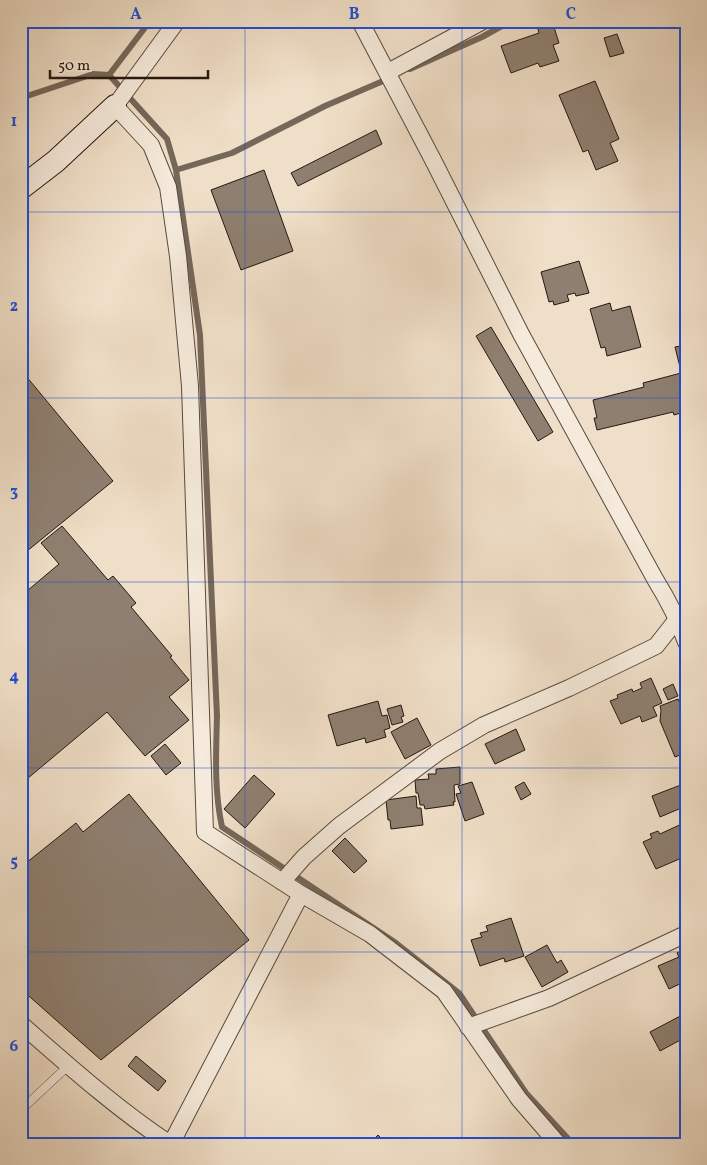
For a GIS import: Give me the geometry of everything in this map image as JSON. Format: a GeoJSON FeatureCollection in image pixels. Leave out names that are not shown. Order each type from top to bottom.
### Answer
{"type":"FeatureCollection","features":[{"type":"Feature","properties":{"kind":"street"},"geometry":{"type":"LineString","coordinates":[[21,188],[56,161],[115,106],[177,21]]}},
{"type":"Feature","properties":{"kind":"street"},"geometry":{"type":"LineString","coordinates":[[360,21],[388,72],[521,334],[678,618],[686,642]]}},
{"type":"Feature","properties":{"kind":"street"},"geometry":{"type":"LineString","coordinates":[[388,72],[483,21]]}},
{"type":"Feature","properties":{"kind":"street"},"geometry":{"type":"LineString","coordinates":[[115,106],[152,145],[168,187],[178,256],[190,386],[205,832],[301,894],[370,934],[444,991],[520,1099],[558,1144]]}},
{"type":"Feature","properties":{"kind":"street"},"geometry":{"type":"LineString","coordinates":[[282,882],[304,857],[338,826],[440,751],[484,726],[656,646],[678,618]]}},
{"type":"Feature","properties":{"kind":"street"},"geometry":{"type":"LineString","coordinates":[[21,1024],[68,1066],[135,1120],[171,1144],[301,894]]}},
{"type":"Feature","properties":{"kind":"street"},"geometry":{"type":"LineString","coordinates":[[468,1027],[549,998],[686,934]]}},
{"type":"Feature","properties":{"kind":"lane"},"geometry":{"type":"LineString","coordinates":[[21,1110],[68,1066]]}},
{"type":"Feature","properties":{"kind":"building"},"geometry":{"type":"Polygon","coordinates":[[[553,24],[559,43],[553,45],[559,61],[540,67],[538,63],[511,73],[501,46],[539,33],[538,29],[553,24]]]}},
{"type":"Feature","properties":{"kind":"building"},"geometry":{"type":"Polygon","coordinates":[[[617,34],[624,53],[610,57],[604,38],[617,34]]]}},
{"type":"Feature","properties":{"kind":"building"},"geometry":{"type":"Polygon","coordinates":[[[595,81],[619,139],[610,143],[618,161],[596,170],[588,150],[583,152],[559,95],[595,81]]]}},
{"type":"Feature","properties":{"kind":"building"},"geometry":{"type":"Polygon","coordinates":[[[376,130],[382,144],[298,186],[291,173],[376,130]]]}},
{"type":"Feature","properties":{"kind":"building"},"geometry":{"type":"Polygon","coordinates":[[[264,170],[293,251],[241,270],[211,190],[264,170]]]}},
{"type":"Feature","properties":{"kind":"building"},"geometry":{"type":"Polygon","coordinates":[[[579,261],[589,293],[576,296],[575,293],[567,295],[569,301],[554,305],[553,301],[549,302],[541,272],[579,261]]]}},
{"type":"Feature","properties":{"kind":"building"},"geometry":{"type":"Polygon","coordinates":[[[610,303],[612,311],[630,306],[641,347],[607,356],[605,347],[601,348],[590,309],[610,303]]]}},
{"type":"Feature","properties":{"kind":"building"},"geometry":{"type":"Polygon","coordinates":[[[491,327],[553,432],[538,441],[476,336],[491,327]]]}},
{"type":"Feature","properties":{"kind":"building"},"geometry":{"type":"Polygon","coordinates":[[[686,345],[686,370],[681,371],[675,347],[686,345]]]}},
{"type":"Feature","properties":{"kind":"building"},"geometry":{"type":"Polygon","coordinates":[[[21,370],[113,481],[21,556],[21,370]]]}},
{"type":"Feature","properties":{"kind":"building"},"geometry":{"type":"Polygon","coordinates":[[[685,372],[686,409],[684,412],[674,415],[673,412],[597,430],[594,418],[597,418],[593,400],[644,387],[643,383],[685,372]]]}},
{"type":"Feature","properties":{"kind":"building"},"geometry":{"type":"Polygon","coordinates":[[[62,526],[108,580],[113,576],[136,603],[131,607],[172,656],[170,657],[189,680],[169,697],[189,720],[145,756],[107,712],[21,784],[21,596],[59,564],[41,543],[62,526]]]}},
{"type":"Feature","properties":{"kind":"building"},"geometry":{"type":"Polygon","coordinates":[[[651,678],[662,703],[653,707],[657,716],[642,722],[640,716],[621,724],[610,701],[618,698],[617,695],[632,689],[633,692],[642,688],[640,683],[651,678]]]}},
{"type":"Feature","properties":{"kind":"building"},"geometry":{"type":"Polygon","coordinates":[[[673,684],[678,696],[668,700],[663,689],[673,684]]]}},
{"type":"Feature","properties":{"kind":"building"},"geometry":{"type":"Polygon","coordinates":[[[678,699],[686,717],[686,762],[683,763],[680,755],[675,757],[660,721],[660,706],[678,699]]]}},
{"type":"Feature","properties":{"kind":"building"},"geometry":{"type":"Polygon","coordinates":[[[378,701],[382,716],[387,715],[390,728],[384,730],[386,737],[366,743],[365,738],[337,746],[328,715],[378,701]]]}},
{"type":"Feature","properties":{"kind":"building"},"geometry":{"type":"Polygon","coordinates":[[[401,705],[404,716],[401,717],[403,722],[392,725],[387,709],[401,705]]]}},
{"type":"Feature","properties":{"kind":"building"},"geometry":{"type":"Polygon","coordinates":[[[417,718],[431,745],[405,759],[391,732],[417,718]]]}},
{"type":"Feature","properties":{"kind":"building"},"geometry":{"type":"Polygon","coordinates":[[[516,729],[525,750],[495,764],[485,744],[516,729]]]}},
{"type":"Feature","properties":{"kind":"building"},"geometry":{"type":"Polygon","coordinates":[[[165,744],[181,763],[166,775],[151,756],[165,744]]]}},
{"type":"Feature","properties":{"kind":"building"},"geometry":{"type":"Polygon","coordinates":[[[460,767],[460,784],[454,785],[454,805],[425,809],[424,805],[420,805],[418,793],[416,793],[415,780],[429,779],[428,774],[436,774],[436,769],[460,767]]]}},
{"type":"Feature","properties":{"kind":"building"},"geometry":{"type":"Polygon","coordinates":[[[254,775],[275,794],[245,828],[224,809],[254,775]]]}},
{"type":"Feature","properties":{"kind":"building"},"geometry":{"type":"Polygon","coordinates":[[[472,782],[484,814],[465,821],[456,794],[461,793],[458,786],[472,782]]]}},
{"type":"Feature","properties":{"kind":"building"},"geometry":{"type":"Polygon","coordinates":[[[524,782],[531,794],[521,800],[515,787],[524,782]]]}},
{"type":"Feature","properties":{"kind":"building"},"geometry":{"type":"Polygon","coordinates":[[[686,783],[686,806],[660,817],[652,796],[686,783]]]}},
{"type":"Feature","properties":{"kind":"building"},"geometry":{"type":"Polygon","coordinates":[[[129,794],[249,940],[101,1060],[21,989],[21,867],[76,823],[83,832],[129,794]]]}},
{"type":"Feature","properties":{"kind":"building"},"geometry":{"type":"Polygon","coordinates":[[[416,796],[417,808],[421,808],[423,825],[391,829],[386,800],[416,796]]]}},
{"type":"Feature","properties":{"kind":"building"},"geometry":{"type":"Polygon","coordinates":[[[686,822],[686,861],[684,857],[656,869],[643,842],[652,838],[650,834],[658,831],[660,834],[686,822]]]}},
{"type":"Feature","properties":{"kind":"building"},"geometry":{"type":"Polygon","coordinates":[[[345,838],[367,861],[354,873],[332,851],[345,838]]]}},
{"type":"Feature","properties":{"kind":"building"},"geometry":{"type":"Polygon","coordinates":[[[511,918],[524,956],[505,962],[504,958],[480,966],[471,940],[482,937],[480,933],[488,931],[486,926],[511,918]]]}},
{"type":"Feature","properties":{"kind":"building"},"geometry":{"type":"Polygon","coordinates":[[[547,945],[557,963],[561,960],[568,972],[542,987],[525,957],[547,945]]]}},
{"type":"Feature","properties":{"kind":"building"},"geometry":{"type":"Polygon","coordinates":[[[686,948],[686,981],[669,989],[658,966],[679,957],[677,953],[686,948]]]}},
{"type":"Feature","properties":{"kind":"building"},"geometry":{"type":"Polygon","coordinates":[[[686,1013],[686,1037],[660,1051],[650,1032],[686,1013]]]}},
{"type":"Feature","properties":{"kind":"building"},"geometry":{"type":"Polygon","coordinates":[[[136,1056],[166,1081],[158,1091],[128,1066],[136,1056]]]}},
{"type":"Feature","properties":{"kind":"building"},"geometry":{"type":"Polygon","coordinates":[[[378,1135],[387,1144],[369,1144],[378,1135]]]}},
{"type":"Feature","properties":{"kind":"waterway"},"geometry":{"type":"LineString","coordinates":[[109,75],[150,21]]}},
{"type":"Feature","properties":{"kind":"waterway"},"geometry":{"type":"LineString","coordinates":[[410,69],[482,37],[511,21]]}},
{"type":"Feature","properties":{"kind":"waterway"},"geometry":{"type":"LineString","coordinates":[[21,98],[93,74],[109,75],[167,139],[176,170],[200,335],[217,716],[217,785],[222,827],[396,943],[459,993],[526,1093],[573,1144]]}},
{"type":"Feature","properties":{"kind":"waterway"},"geometry":{"type":"LineString","coordinates":[[176,170],[232,153],[325,106],[390,78]]}}]}
